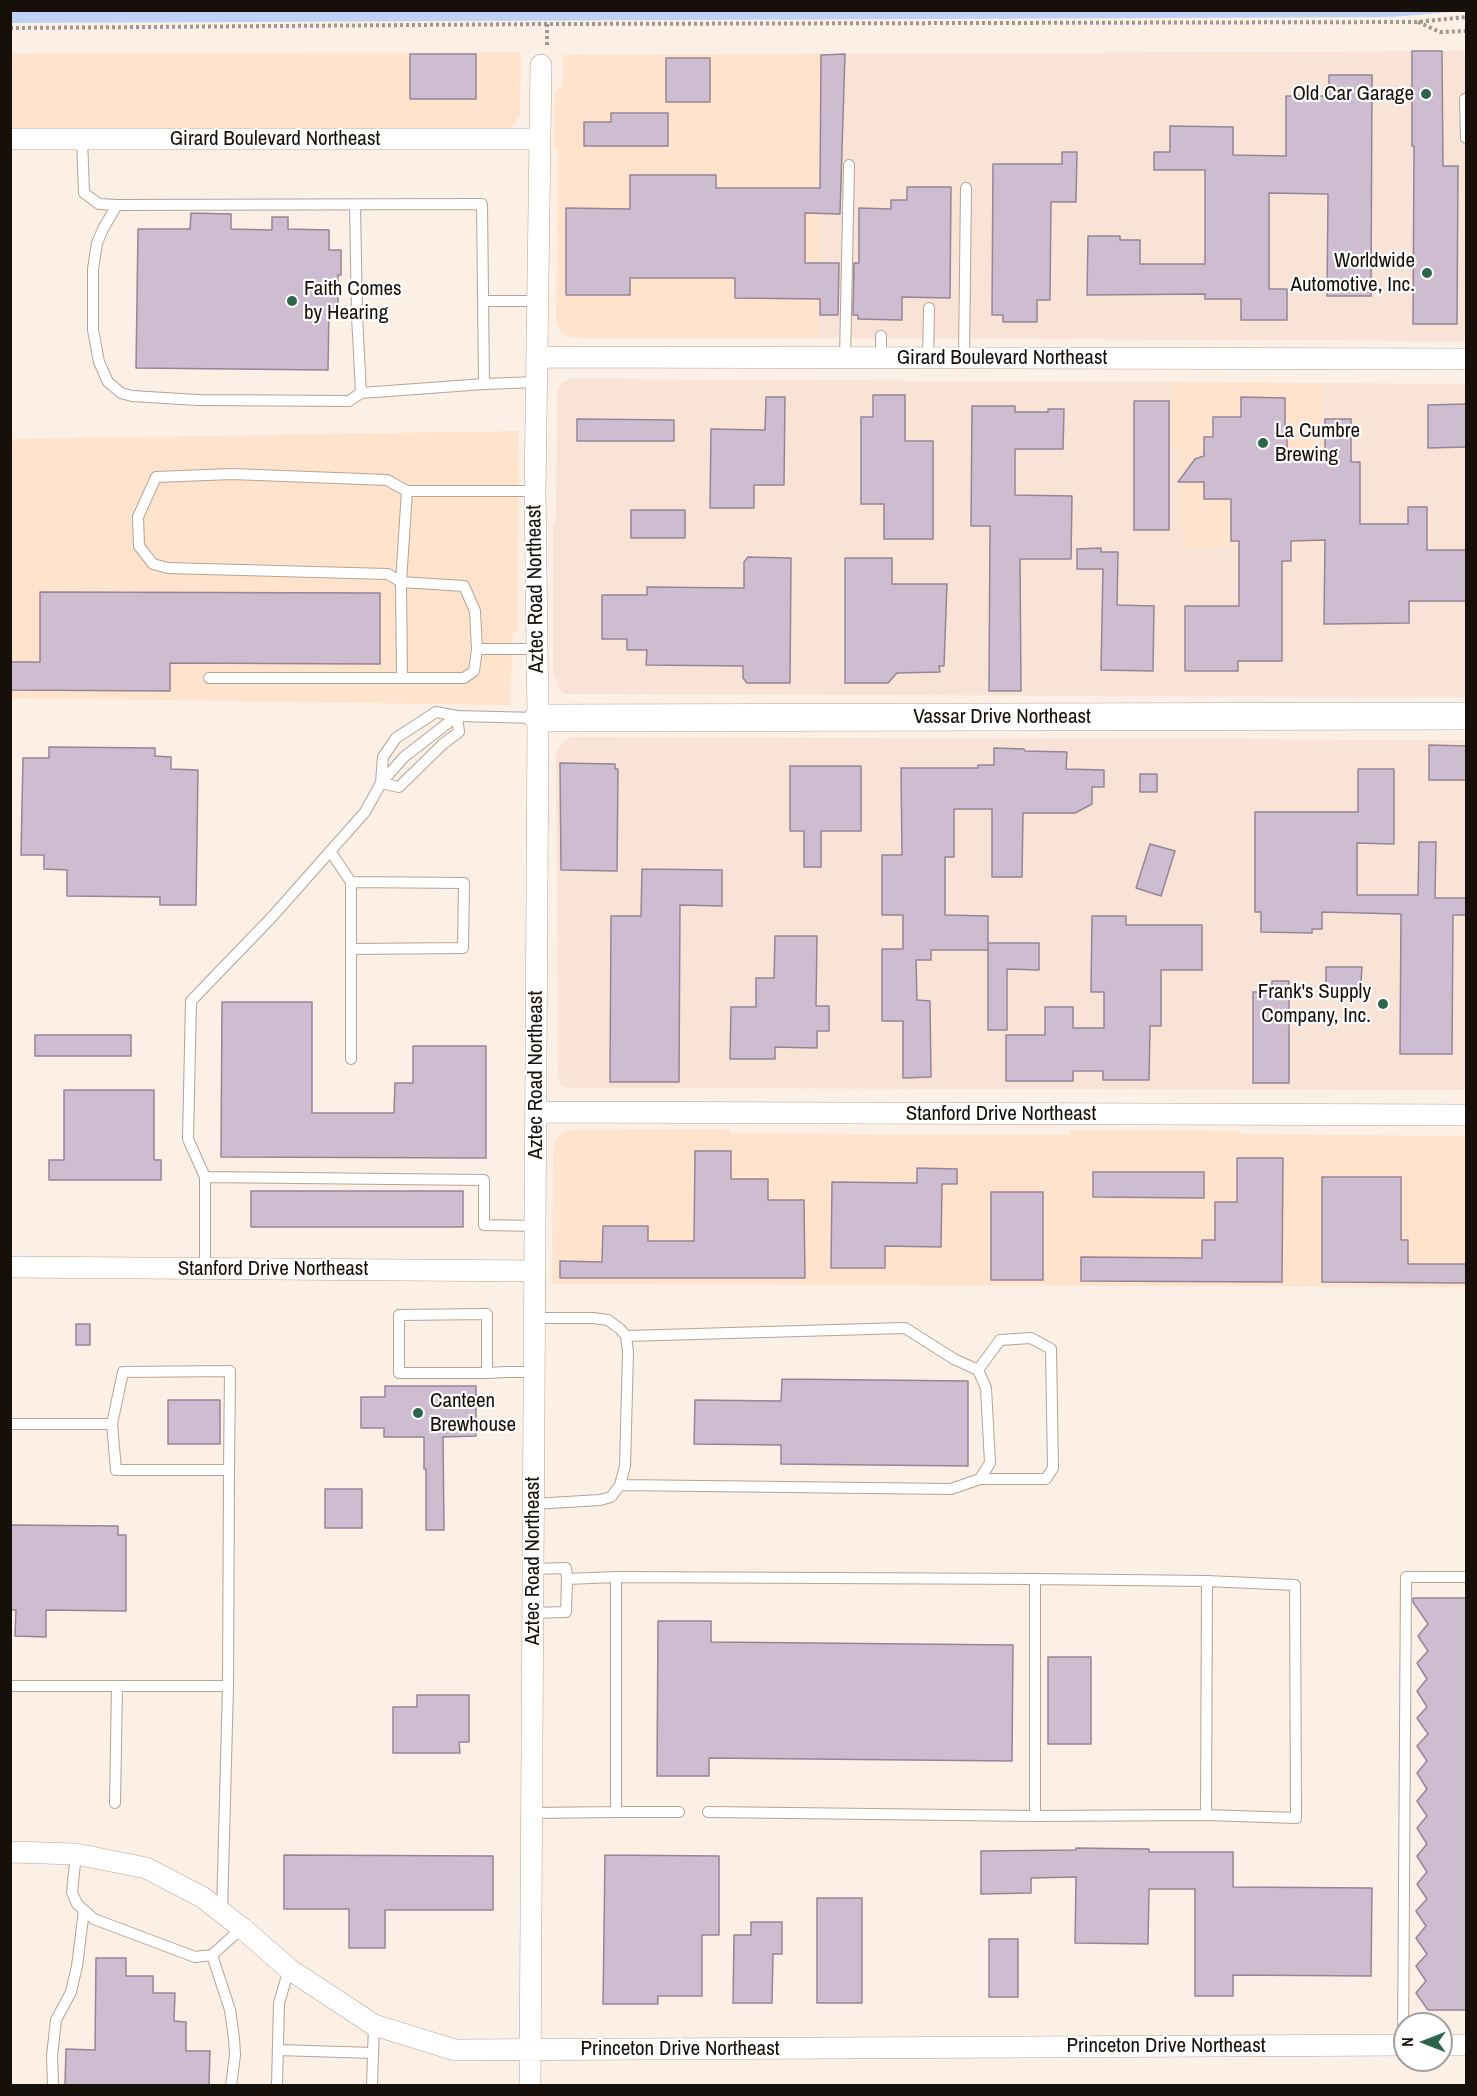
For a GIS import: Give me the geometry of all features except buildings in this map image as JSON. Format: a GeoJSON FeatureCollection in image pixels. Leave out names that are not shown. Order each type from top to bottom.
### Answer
{"type":"FeatureCollection","features":[{"type":"Feature","properties":{"kind":"street","name":"Aztec Road Northeast"},"geometry":{"type":"LineString","coordinates":[[530,2085],[538,718],[535,491],[541,65]]}},
{"type":"Feature","properties":{"kind":"street","name":"Girard Boulevard Northeast"},"geometry":{"type":"LineString","coordinates":[[10,139],[539,139]]}},
{"type":"Feature","properties":{"kind":"street","name":"Girard Boulevard Northeast"},"geometry":{"type":"LineString","coordinates":[[537,357],[1467,359]]}},
{"type":"Feature","properties":{"kind":"street","name":"Vassar Drive Northeast"},"geometry":{"type":"LineString","coordinates":[[538,718],[1467,716]]}},
{"type":"Feature","properties":{"kind":"street","name":"Stanford Drive Northeast"},"geometry":{"type":"LineString","coordinates":[[536,1112],[1467,1115]]}},
{"type":"Feature","properties":{"kind":"street","name":"Stanford Drive Northeast"},"geometry":{"type":"LineString","coordinates":[[10,1267],[535,1271]]}},
{"type":"Feature","properties":{"kind":"street","name":"Princeton Drive Northeast"},"geometry":{"type":"LineString","coordinates":[[10,1852],[75,1854],[146,1868],[202,1897],[289,1969],[374,2025],[455,2050],[1393,2045]]}},
{"type":"Feature","properties":{"kind":"lane"},"geometry":{"type":"LineString","coordinates":[[1465,99],[1467,138]]}},
{"type":"Feature","properties":{"kind":"lane"},"geometry":{"type":"LineString","coordinates":[[82,139],[84,193],[99,204],[482,204],[485,301],[484,384]]}},
{"type":"Feature","properties":{"kind":"lane"},"geometry":{"type":"LineString","coordinates":[[845,358],[849,165]]}},
{"type":"Feature","properties":{"kind":"lane"},"geometry":{"type":"LineString","coordinates":[[964,358],[966,188]]}},
{"type":"Feature","properties":{"kind":"lane"},"geometry":{"type":"LineString","coordinates":[[117,205],[97,243],[93,269],[93,330],[99,362],[108,382],[121,393],[132,396],[198,400],[349,401],[362,393],[537,382]]}},
{"type":"Feature","properties":{"kind":"lane"},"geometry":{"type":"LineString","coordinates":[[355,205],[357,316],[362,393]]}},
{"type":"Feature","properties":{"kind":"lane"},"geometry":{"type":"LineString","coordinates":[[485,301],[537,301]]}},
{"type":"Feature","properties":{"kind":"lane"},"geometry":{"type":"LineString","coordinates":[[928,358],[929,308]]}},
{"type":"Feature","properties":{"kind":"lane"},"geometry":{"type":"LineString","coordinates":[[881,358],[882,336]]}},
{"type":"Feature","properties":{"kind":"lane"},"geometry":{"type":"LineString","coordinates":[[209,678],[464,678],[474,671],[477,649],[475,611],[464,586],[400,582],[388,574],[168,568],[153,564],[139,546],[138,517],[156,477],[232,474],[387,480],[407,491],[535,491]]}},
{"type":"Feature","properties":{"kind":"lane"},"geometry":{"type":"LineString","coordinates":[[402,678],[400,582],[407,491]]}},
{"type":"Feature","properties":{"kind":"lane"},"geometry":{"type":"LineString","coordinates":[[477,649],[536,649]]}},
{"type":"Feature","properties":{"kind":"lane"},"geometry":{"type":"LineString","coordinates":[[381,783],[383,757],[396,738],[436,712],[457,716],[538,718]]}},
{"type":"Feature","properties":{"kind":"lane"},"geometry":{"type":"LineString","coordinates":[[381,783],[399,787],[443,744],[459,732],[457,716]]}},
{"type":"Feature","properties":{"kind":"lane"},"geometry":{"type":"LineString","coordinates":[[205,1269],[205,1177],[188,1139],[191,1001],[272,917],[365,812],[381,783],[404,757],[457,716]]}},
{"type":"Feature","properties":{"kind":"lane"},"geometry":{"type":"LineString","coordinates":[[330,851],[351,882],[351,1059]]}},
{"type":"Feature","properties":{"kind":"lane"},"geometry":{"type":"LineString","coordinates":[[351,882],[464,883],[463,948],[351,949]]}},
{"type":"Feature","properties":{"kind":"lane"},"geometry":{"type":"LineString","coordinates":[[205,1177],[484,1180],[484,1225],[535,1226]]}},
{"type":"Feature","properties":{"kind":"lane"},"geometry":{"type":"LineString","coordinates":[[487,1373],[487,1314],[399,1315],[399,1373],[487,1373],[534,1372]]}},
{"type":"Feature","properties":{"kind":"lane"},"geometry":{"type":"LineString","coordinates":[[533,1504],[600,1500],[611,1497],[620,1485],[625,1466],[628,1352],[626,1336],[608,1320],[534,1318]]}},
{"type":"Feature","properties":{"kind":"lane"},"geometry":{"type":"LineString","coordinates":[[626,1336],[905,1328],[978,1370],[986,1388],[990,1463],[980,1479]]}},
{"type":"Feature","properties":{"kind":"lane"},"geometry":{"type":"LineString","coordinates":[[620,1485],[951,1489],[980,1479],[1046,1479],[1053,1468],[1051,1349],[1031,1338],[1000,1340],[978,1370]]}},
{"type":"Feature","properties":{"kind":"lane"},"geometry":{"type":"LineString","coordinates":[[222,1913],[228,1686],[230,1371],[123,1372],[112,1424],[116,1470],[229,1470]]}},
{"type":"Feature","properties":{"kind":"lane"},"geometry":{"type":"LineString","coordinates":[[10,1424],[112,1424]]}},
{"type":"Feature","properties":{"kind":"lane"},"geometry":{"type":"LineString","coordinates":[[532,1613],[566,1612],[567,1579],[567,1568],[533,1569]]}},
{"type":"Feature","properties":{"kind":"lane"},"geometry":{"type":"LineString","coordinates":[[567,1579],[616,1577],[1207,1581],[1295,1585],[1296,1818],[1206,1815],[1035,1816],[708,1812]]}},
{"type":"Feature","properties":{"kind":"lane"},"geometry":{"type":"LineString","coordinates":[[616,1577],[616,1812]]}},
{"type":"Feature","properties":{"kind":"lane"},"geometry":{"type":"LineString","coordinates":[[1404,2012],[1406,1577],[1467,1577]]}},
{"type":"Feature","properties":{"kind":"lane"},"geometry":{"type":"LineString","coordinates":[[1035,1580],[1035,1816]]}},
{"type":"Feature","properties":{"kind":"lane"},"geometry":{"type":"LineString","coordinates":[[1206,1815],[1207,1581]]}},
{"type":"Feature","properties":{"kind":"lane"},"geometry":{"type":"LineString","coordinates":[[10,1686],[228,1686]]}},
{"type":"Feature","properties":{"kind":"lane"},"geometry":{"type":"LineString","coordinates":[[115,1803],[117,1686]]}},
{"type":"Feature","properties":{"kind":"lane"},"geometry":{"type":"LineString","coordinates":[[531,1813],[679,1812]]}},
{"type":"Feature","properties":{"kind":"lane"},"geometry":{"type":"LineString","coordinates":[[75,1854],[72,1892],[77,1904],[94,1919],[195,1958],[212,1955],[242,1928]]}},
{"type":"Feature","properties":{"kind":"lane"},"geometry":{"type":"LineString","coordinates":[[53,2085],[52,2055],[56,2020],[71,1992],[77,1966],[84,1910]]}},
{"type":"Feature","properties":{"kind":"lane"},"geometry":{"type":"LineString","coordinates":[[212,1955],[230,2010],[235,2055],[231,2085]]}},
{"type":"Feature","properties":{"kind":"lane"},"geometry":{"type":"LineString","coordinates":[[278,2085],[279,2003],[289,1969]]}},
{"type":"Feature","properties":{"kind":"lane"},"geometry":{"type":"LineString","coordinates":[[372,2085],[374,2025]]}},
{"type":"Feature","properties":{"kind":"lane"},"geometry":{"type":"LineString","coordinates":[[278,2050],[373,2054]]}},
{"type":"Feature","properties":{"kind":"path"},"geometry":{"type":"LineString","coordinates":[[10,28],[1418,22],[1467,17]]}},
{"type":"Feature","properties":{"kind":"path"},"geometry":{"type":"LineString","coordinates":[[1418,22],[1440,32],[1467,31]]}},
{"type":"Feature","properties":{"kind":"shaded area"},"geometry":{"type":"Polygon","coordinates":[[[1466,51],[1466,341],[818,338],[821,54],[1466,51]]]}},
{"type":"Feature","properties":{"kind":"shaded area"},"geometry":{"type":"Polygon","coordinates":[[[521,52],[520,116],[509,130],[11,132],[11,54],[521,52]]]}},
{"type":"Feature","properties":{"kind":"shaded area"},"geometry":{"type":"Polygon","coordinates":[[[821,54],[818,338],[579,338],[567,336],[561,332],[556,322],[558,149],[554,148],[555,93],[563,85],[563,55],[821,54]]]}},
{"type":"Feature","properties":{"kind":"shaded area"},"geometry":{"type":"Polygon","coordinates":[[[570,379],[1172,382],[1172,448],[1182,450],[1180,522],[1185,530],[1185,546],[1323,544],[1324,383],[1466,384],[1466,697],[564,694],[559,689],[556,678],[553,678],[553,525],[556,524],[557,393],[561,383],[570,379]]]}},
{"type":"Feature","properties":{"kind":"shaded area"},"geometry":{"type":"Polygon","coordinates":[[[1172,382],[1324,383],[1323,545],[1185,547],[1185,530],[1180,522],[1182,450],[1172,449],[1172,382]]]}},
{"type":"Feature","properties":{"kind":"shaded area"},"geometry":{"type":"Polygon","coordinates":[[[519,431],[518,632],[513,633],[510,705],[11,698],[10,439],[519,431]]]}},
{"type":"Feature","properties":{"kind":"shaded area"},"geometry":{"type":"Polygon","coordinates":[[[571,737],[1466,740],[1466,1090],[568,1088],[561,1085],[558,1077],[556,756],[562,742],[571,737]]]}},
{"type":"Feature","properties":{"kind":"shaded area"},"geometry":{"type":"Polygon","coordinates":[[[730,1129],[730,1133],[903,1135],[1069,1135],[1069,1130],[1466,1136],[1466,1287],[552,1284],[553,1150],[561,1134],[571,1130],[730,1129]]]}},
{"type":"Feature","properties":{"kind":"water"},"geometry":{"type":"Polygon","coordinates":[[[10,11],[1462,11],[1392,17],[11,23],[10,11]]]}},
{"type":"Feature","properties":{"kind":"place","name":"Old Car Garage"},"geometry":{"type":"Point","coordinates":[1426,94]}},
{"type":"Feature","properties":{"kind":"place","name":"Worldwide Automotive, Inc."},"geometry":{"type":"Point","coordinates":[1427,273]}},
{"type":"Feature","properties":{"kind":"place","name":"Faith Comes by Hearing"},"geometry":{"type":"Point","coordinates":[292,301]}},
{"type":"Feature","properties":{"kind":"place","name":"La Cumbre Brewing"},"geometry":{"type":"Point","coordinates":[1263,443]}},
{"type":"Feature","properties":{"kind":"place","name":"Frank's Supply Company, Inc."},"geometry":{"type":"Point","coordinates":[1383,1004]}},
{"type":"Feature","properties":{"kind":"place","name":"Canteen Brewhouse"},"geometry":{"type":"Point","coordinates":[418,1413]}}]}
